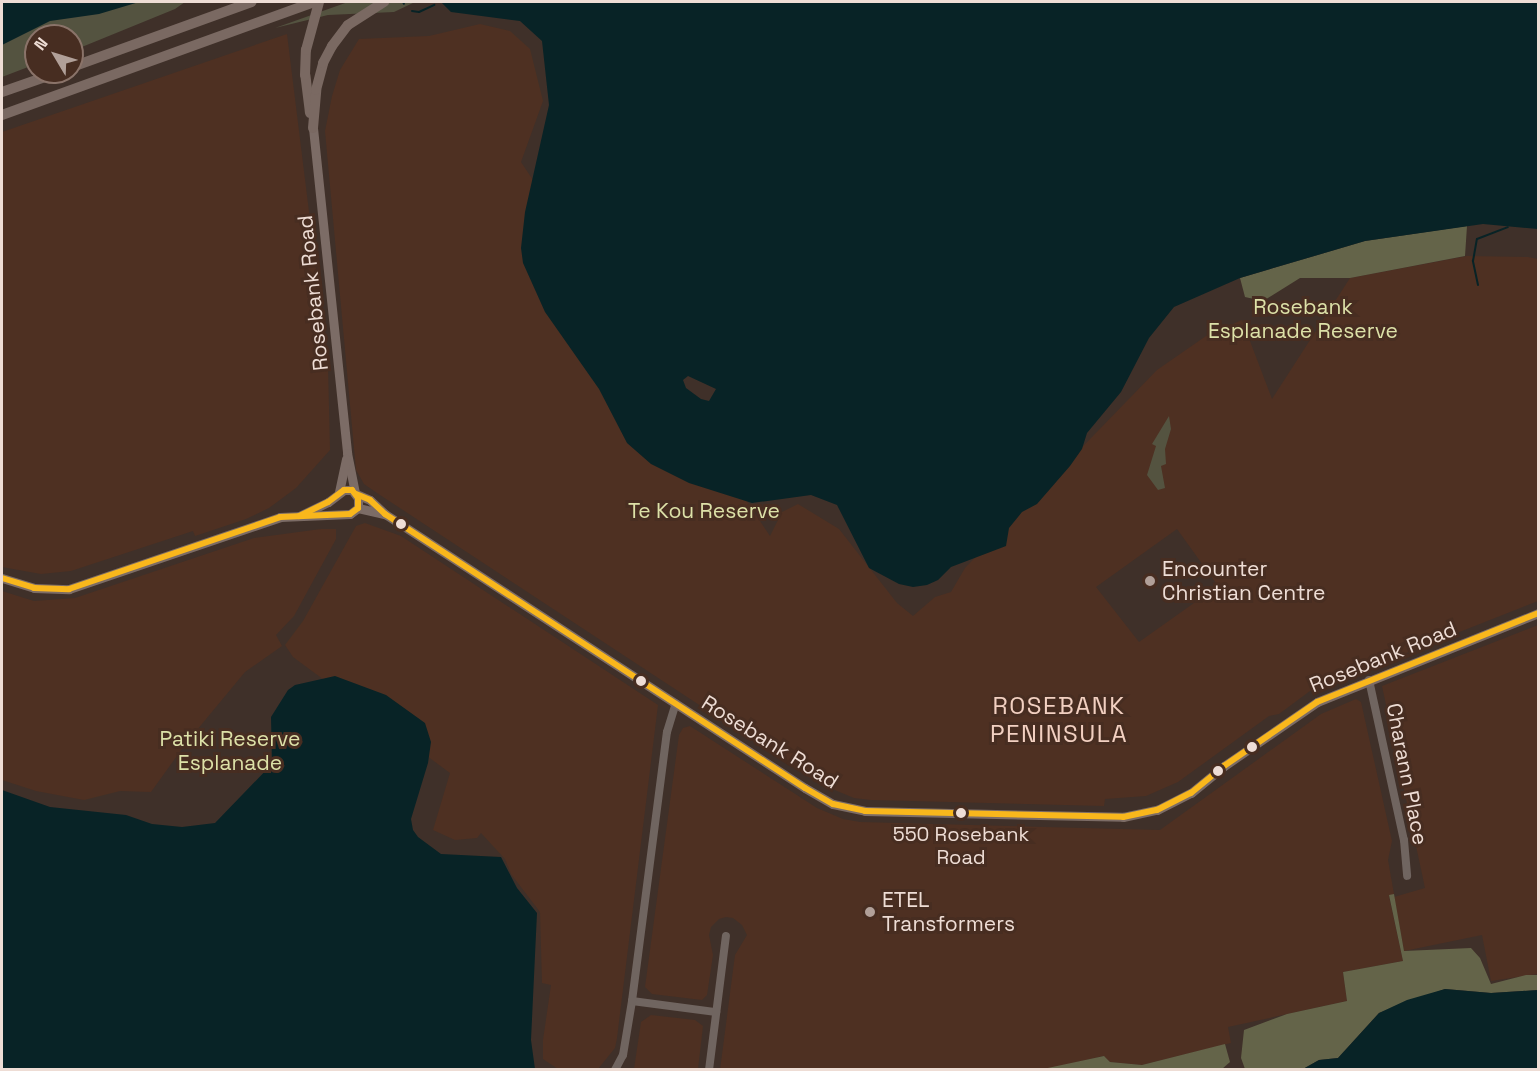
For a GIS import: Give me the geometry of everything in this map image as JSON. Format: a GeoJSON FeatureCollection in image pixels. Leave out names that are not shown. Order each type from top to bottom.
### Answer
{"type":"FeatureCollection","features":[{"type":"Feature","properties":{"kind":"highway"},"geometry":{"type":"LineString","coordinates":[[84,63],[252,2]]}},
{"type":"Feature","properties":{"kind":"highway"},"geometry":{"type":"LineString","coordinates":[[2,115],[314,2]]}},
{"type":"Feature","properties":{"kind":"highway"},"geometry":{"type":"LineString","coordinates":[[313,128],[305,75],[307,46],[319,2]]}},
{"type":"Feature","properties":{"kind":"highway"},"geometry":{"type":"LineString","coordinates":[[313,128],[320,74],[337,38],[355,20],[384,2]]}},
{"type":"Feature","properties":{"kind":"highway"},"geometry":{"type":"LineString","coordinates":[[2,92],[25,84]]}},
{"type":"Feature","properties":{"kind":"main road","name":"Rosebank Road"},"geometry":{"type":"LineString","coordinates":[[313,128],[347,453],[356,493],[370,500],[385,514],[813,793],[843,807],[871,811],[1123,817],[1146,813],[1179,801],[1308,707],[1539,613]]}},
{"type":"Feature","properties":{"kind":"main road","name":"Rosebank Road"},"geometry":{"type":"LineString","coordinates":[[338,493],[347,453]]}},
{"type":"Feature","properties":{"kind":"main road"},"geometry":{"type":"LineString","coordinates":[[2,578],[34,588],[69,589],[280,518],[340,512],[350,514],[358,508],[356,493],[349,490],[338,493],[328,502],[299,516]]}},
{"type":"Feature","properties":{"kind":"main road"},"geometry":{"type":"LineString","coordinates":[[338,493],[334,502],[340,512]]}},
{"type":"Feature","properties":{"kind":"main road","name":"Rosebank Road"},"geometry":{"type":"LineString","coordinates":[[358,508],[385,514]]}},
{"type":"Feature","properties":{"kind":"street","name":"Charann Place"},"geometry":{"type":"LineString","coordinates":[[1370,680],[1404,840],[1407,876]]}},
{"type":"Feature","properties":{"kind":"street"},"geometry":{"type":"LineString","coordinates":[[615,1070],[623,1055],[632,1001],[667,732],[676,703]]}},
{"type":"Feature","properties":{"kind":"street"},"geometry":{"type":"LineString","coordinates":[[709,1070],[726,936]]}},
{"type":"Feature","properties":{"kind":"street"},"geometry":{"type":"LineString","coordinates":[[632,1001],[716,1012]]}},
{"type":"Feature","properties":{"kind":"shaded area"},"geometry":{"type":"Polygon","coordinates":[[[2,2],[185,2],[175,9],[84,46],[84,24],[24,24],[24,69],[2,77],[2,2]]]}},
{"type":"Feature","properties":{"kind":"shaded area"},"geometry":{"type":"Polygon","coordinates":[[[348,2],[415,2],[394,12],[328,15],[275,28],[348,2]]]}},
{"type":"Feature","properties":{"kind":"shaded area"},"geometry":{"type":"Polygon","coordinates":[[[480,24],[510,31],[530,49],[543,101],[521,162],[770,536],[782,512],[798,504],[839,529],[897,603],[913,616],[935,597],[951,592],[965,568],[1157,370],[1206,336],[1242,320],[1272,399],[1350,278],[1467,256],[1538,259],[1538,601],[1310,691],[1279,714],[1269,716],[1178,782],[1146,796],[1105,799],[1104,806],[871,800],[854,798],[818,783],[374,491],[364,484],[356,470],[325,131],[340,70],[359,39],[429,36],[480,24]],[[1177,529],[1096,587],[1139,642],[1218,586],[1177,529]]]}},
{"type":"Feature","properties":{"kind":"shaded area"},"geometry":{"type":"Polygon","coordinates":[[[287,34],[328,365],[330,450],[296,488],[269,508],[246,519],[195,536],[193,531],[71,571],[41,574],[2,567],[2,132],[287,34]]]}},
{"type":"Feature","properties":{"kind":"shaded area"},"geometry":{"type":"Polygon","coordinates":[[[1169,416],[1171,429],[1165,449],[1166,464],[1161,466],[1165,488],[1158,490],[1147,475],[1156,446],[1152,444],[1169,416]]]}},
{"type":"Feature","properties":{"kind":"shaded area"},"geometry":{"type":"Polygon","coordinates":[[[365,523],[401,536],[658,705],[617,1038],[615,1048],[598,1069],[558,1069],[543,1059],[543,1040],[551,985],[542,983],[540,912],[511,874],[505,859],[481,833],[477,838],[455,840],[433,830],[450,773],[293,657],[285,645],[303,621],[356,526],[365,523]]]}},
{"type":"Feature","properties":{"kind":"shaded area"},"geometry":{"type":"Polygon","coordinates":[[[336,529],[336,539],[294,616],[276,635],[282,646],[245,672],[187,742],[151,792],[120,791],[84,800],[36,791],[2,780],[2,591],[34,601],[75,598],[254,538],[336,529]]]}},
{"type":"Feature","properties":{"kind":"shaded area"},"geometry":{"type":"Polygon","coordinates":[[[1538,625],[1538,974],[1491,981],[1482,935],[1404,951],[1394,897],[1425,888],[1382,686],[1538,625]]]}},
{"type":"Feature","properties":{"kind":"shaded area"},"geometry":{"type":"Polygon","coordinates":[[[1356,699],[1361,702],[1392,841],[1388,860],[1394,894],[1389,896],[1403,961],[1343,972],[1347,1001],[1228,1027],[1231,1043],[1142,1065],[1110,1062],[1103,1056],[1043,1070],[720,1070],[735,955],[747,935],[742,925],[733,918],[726,917],[719,919],[711,927],[709,935],[713,955],[707,995],[702,1000],[652,994],[645,987],[679,735],[683,728],[690,726],[817,808],[843,819],[860,822],[1160,830],[1321,714],[1356,699]]]}},
{"type":"Feature","properties":{"kind":"shaded area"},"geometry":{"type":"Polygon","coordinates":[[[651,1015],[695,1020],[703,1026],[698,1069],[634,1069],[641,1022],[651,1015]]]}},
{"type":"Feature","properties":{"kind":"green space"},"geometry":{"type":"Polygon","coordinates":[[[1467,226],[1465,256],[1350,278],[1300,278],[1263,301],[1245,297],[1240,278],[1365,241],[1467,226]]]}},
{"type":"Feature","properties":{"kind":"green space"},"geometry":{"type":"Polygon","coordinates":[[[1394,894],[1404,951],[1471,948],[1480,958],[1491,984],[1526,975],[1538,975],[1538,990],[1491,993],[1445,989],[1379,1013],[1338,1058],[1319,1060],[1303,1069],[1245,1069],[1241,1058],[1244,1030],[1287,1014],[1347,1001],[1343,972],[1403,961],[1389,895],[1394,894]]]}},
{"type":"Feature","properties":{"kind":"green space"},"geometry":{"type":"Polygon","coordinates":[[[1225,1044],[1230,1062],[1222,1069],[1043,1069],[1104,1056],[1110,1062],[1142,1065],[1225,1044]]]}},
{"type":"Feature","properties":{"kind":"water"},"geometry":{"type":"Polygon","coordinates":[[[2,2],[139,2],[99,14],[50,21],[44,24],[24,24],[24,34],[2,45],[2,2]]]}},
{"type":"Feature","properties":{"kind":"water"},"geometry":{"type":"Polygon","coordinates":[[[441,2],[1538,2],[1538,229],[1483,224],[1365,241],[1240,278],[1174,307],[1149,338],[1121,392],[1087,433],[1082,449],[1070,466],[1037,504],[1022,512],[1009,528],[1006,546],[951,567],[938,580],[927,585],[913,587],[899,584],[869,568],[837,505],[811,495],[752,503],[689,483],[651,464],[627,443],[599,389],[545,312],[523,263],[521,248],[525,212],[549,105],[542,41],[520,21],[451,12],[441,2]],[[688,376],[683,380],[686,388],[701,399],[709,401],[716,389],[688,376]]]}},
{"type":"Feature","properties":{"kind":"water"},"geometry":{"type":"Polygon","coordinates":[[[335,676],[386,695],[425,723],[431,742],[428,763],[411,819],[413,830],[418,837],[441,854],[501,857],[517,888],[537,913],[531,1040],[535,1069],[2,1069],[2,790],[50,807],[126,815],[152,824],[182,827],[215,823],[272,764],[271,717],[288,690],[295,685],[335,676]]]}},
{"type":"Feature","properties":{"kind":"water"},"geometry":{"type":"Polygon","coordinates":[[[1445,989],[1491,993],[1538,990],[1538,1069],[1303,1069],[1319,1060],[1338,1058],[1379,1013],[1407,1000],[1445,989]]]}},
{"type":"Feature","properties":{"kind":"waterway"},"geometry":{"type":"LineString","coordinates":[[412,11],[419,12],[434,5]]}},
{"type":"Feature","properties":{"kind":"waterway"},"geometry":{"type":"LineString","coordinates":[[1478,285],[1473,261],[1477,239],[1508,227]]}},
{"type":"Feature","properties":{"kind":"transit line"},"geometry":{"type":"LineString","coordinates":[[2,578],[34,588],[69,589],[280,517],[350,514],[358,508],[358,498],[352,490],[344,490],[328,502],[299,516]]}},
{"type":"Feature","properties":{"kind":"transit line"},"geometry":{"type":"LineString","coordinates":[[356,494],[370,500],[385,514],[805,788],[833,804],[865,811],[1123,817],[1157,810],[1191,793],[1224,766],[1317,702],[1538,613]]}},
{"type":"Feature","properties":{"kind":"place","name":"Encounter Christian Centre"},"geometry":{"type":"Point","coordinates":[1150,581]}},
{"type":"Feature","properties":{"kind":"place","name":"550 Rosebank Road"},"geometry":{"type":"Point","coordinates":[961,813]}},
{"type":"Feature","properties":{"kind":"place","name":"ETEL Transformers"},"geometry":{"type":"Point","coordinates":[870,912]}},
{"type":"Feature","properties":{"kind":"district","name":"ROSEBANK PENINSULA"},"geometry":{"type":"Point","coordinates":[1059,720]}},
{"type":"Feature","properties":{"kind":"park label","name":"Rosebank Esplanade Reserve"},"geometry":{"type":"Point","coordinates":[1303,319]}},
{"type":"Feature","properties":{"kind":"park label","name":"Te Kou Reserve"},"geometry":{"type":"Point","coordinates":[704,511]}},
{"type":"Feature","properties":{"kind":"park label","name":"Patiki Reserve Esplanade"},"geometry":{"type":"Point","coordinates":[230,751]}}]}
